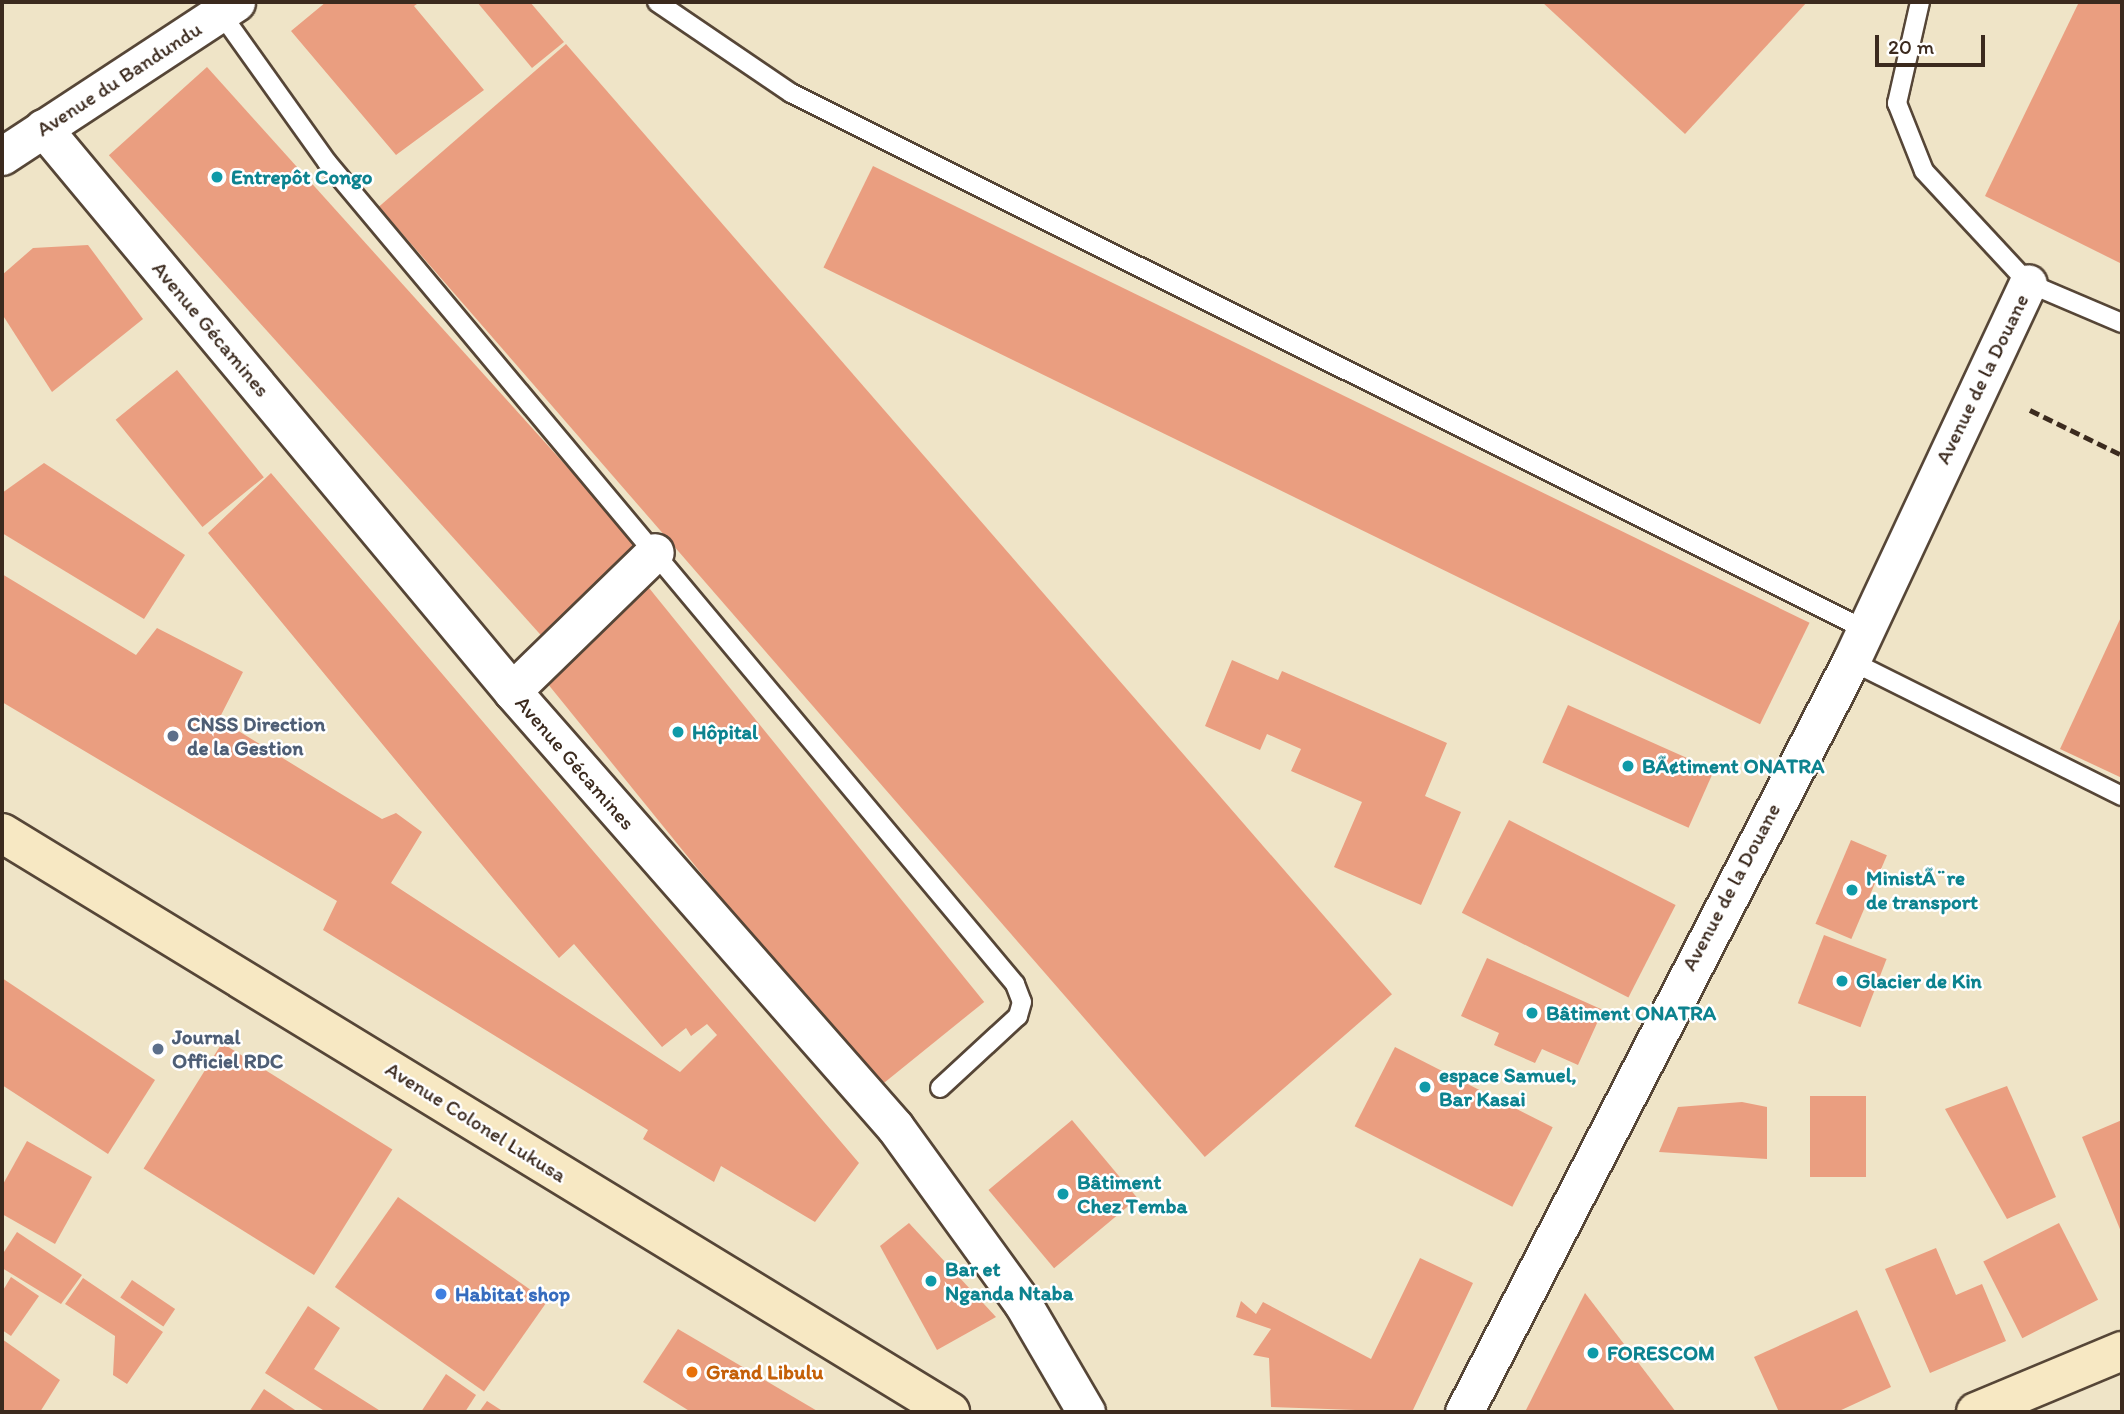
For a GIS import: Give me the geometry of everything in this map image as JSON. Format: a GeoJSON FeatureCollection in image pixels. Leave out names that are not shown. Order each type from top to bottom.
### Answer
{"type":"FeatureCollection","features":[{"type":"Feature","properties":{"kind":"main road","name":"Avenue Colonel Lukusa"},"geometry":{"type":"LineString","coordinates":[[2,833],[950,1412]]}},
{"type":"Feature","properties":{"kind":"main road"},"geometry":{"type":"LineString","coordinates":[[1976,1412],[2122,1351]]}},
{"type":"Feature","properties":{"kind":"street","name":"Avenue du Bandundu"},"geometry":{"type":"LineString","coordinates":[[2,156],[228,7]]}},
{"type":"Feature","properties":{"kind":"street","name":"Avenue Gécamines"},"geometry":{"type":"LineString","coordinates":[[43,128],[512,691],[895,1127],[1023,1304],[1086,1412]]}},
{"type":"Feature","properties":{"kind":"street","name":"Avenue de la Douane"},"geometry":{"type":"LineString","coordinates":[[1464,1412],[1851,662],[1862,628],[2028,283]]}},
{"type":"Feature","properties":{"kind":"street"},"geometry":{"type":"LineString","coordinates":[[512,691],[655,552]]}},
{"type":"Feature","properties":{"kind":"lane"},"geometry":{"type":"LineString","coordinates":[[657,2],[791,93],[1862,628]]}},
{"type":"Feature","properties":{"kind":"lane"},"geometry":{"type":"LineString","coordinates":[[1920,2],[1897,103],[1924,171],[2028,283],[2122,323]]}},
{"type":"Feature","properties":{"kind":"lane"},"geometry":{"type":"LineString","coordinates":[[228,7],[327,162],[1016,984],[1022,1003],[1018,1016],[940,1088]]}},
{"type":"Feature","properties":{"kind":"lane"},"geometry":{"type":"LineString","coordinates":[[1851,662],[2122,796]]}},
{"type":"Feature","properties":{"kind":"building"},"geometry":{"type":"Polygon","coordinates":[[[326,2],[420,2],[414,6],[484,90],[396,155],[291,31],[326,2]]]}},
{"type":"Feature","properties":{"kind":"building"},"geometry":{"type":"Polygon","coordinates":[[[477,2],[530,2],[564,42],[532,68],[477,2]]]}},
{"type":"Feature","properties":{"kind":"building"},"geometry":{"type":"Polygon","coordinates":[[[1542,2],[1807,2],[1685,134],[1542,2]]]}},
{"type":"Feature","properties":{"kind":"building"},"geometry":{"type":"Polygon","coordinates":[[[2079,2],[2122,2],[2122,264],[1985,196],[2079,2]]]}},
{"type":"Feature","properties":{"kind":"building"},"geometry":{"type":"Polygon","coordinates":[[[566,44],[1392,994],[1205,1157],[379,207],[566,44]]]}},
{"type":"Feature","properties":{"kind":"building"},"geometry":{"type":"Polygon","coordinates":[[[207,67],[640,548],[542,636],[109,155],[207,67]]]}},
{"type":"Feature","properties":{"kind":"building"},"geometry":{"type":"Polygon","coordinates":[[[873,166],[1810,623],[1760,724],[823,268],[873,166]]]}},
{"type":"Feature","properties":{"kind":"building"},"geometry":{"type":"Polygon","coordinates":[[[88,245],[143,319],[52,392],[2,314],[2,275],[33,248],[88,245]]]}},
{"type":"Feature","properties":{"kind":"building"},"geometry":{"type":"Polygon","coordinates":[[[177,370],[264,477],[202,527],[116,420],[177,370]]]}},
{"type":"Feature","properties":{"kind":"building"},"geometry":{"type":"Polygon","coordinates":[[[44,463],[185,555],[144,619],[2,533],[2,493],[44,463]]]}},
{"type":"Feature","properties":{"kind":"building"},"geometry":{"type":"Polygon","coordinates":[[[271,473],[859,1163],[815,1222],[721,1166],[714,1182],[643,1139],[648,1130],[323,930],[337,901],[2,702],[2,574],[136,655],[157,628],[243,672],[219,719],[382,819],[396,813],[422,832],[391,883],[680,1072],[717,1035],[707,1024],[691,1036],[686,1028],[662,1047],[574,944],[559,958],[208,533],[271,473]]]}},
{"type":"Feature","properties":{"kind":"building"},"geometry":{"type":"Polygon","coordinates":[[[645,583],[984,1002],[876,1089],[537,670],[645,583]]]}},
{"type":"Feature","properties":{"kind":"building"},"geometry":{"type":"Polygon","coordinates":[[[2122,615],[2122,778],[2060,749],[2122,615]]]}},
{"type":"Feature","properties":{"kind":"building"},"geometry":{"type":"Polygon","coordinates":[[[1232,660],[1278,680],[1282,671],[1447,743],[1425,796],[1461,812],[1421,905],[1334,867],[1362,802],[1291,771],[1301,749],[1267,734],[1260,750],[1205,726],[1232,660]]]}},
{"type":"Feature","properties":{"kind":"building","name":"BÃ¢timent ONATRA"},"geometry":{"type":"Polygon","coordinates":[[[1568,705],[1714,770],[1689,828],[1542,763],[1568,705]]]}},
{"type":"Feature","properties":{"kind":"building"},"geometry":{"type":"Polygon","coordinates":[[[1509,820],[1676,905],[1628,998],[1462,913],[1509,820]]]}},
{"type":"Feature","properties":{"kind":"building","name":"MinistÃ¨re de transport"},"geometry":{"type":"Polygon","coordinates":[[[1851,840],[1887,855],[1851,939],[1815,924],[1851,840]]]}},
{"type":"Feature","properties":{"kind":"building","name":"Glacier de Kin"},"geometry":{"type":"Polygon","coordinates":[[[1824,935],[1887,959],[1860,1027],[1798,1003],[1824,935]]]}},
{"type":"Feature","properties":{"kind":"building","name":"Bâtiment ONATRA"},"geometry":{"type":"Polygon","coordinates":[[[1487,958],[1603,1010],[1578,1065],[1542,1049],[1535,1063],[1494,1045],[1499,1033],[1461,1016],[1487,958]]]}},
{"type":"Feature","properties":{"kind":"building"},"geometry":{"type":"Polygon","coordinates":[[[2,978],[155,1080],[108,1154],[2,1085],[2,978]]]}},
{"type":"Feature","properties":{"kind":"building"},"geometry":{"type":"Polygon","coordinates":[[[222,1043],[392,1150],[314,1275],[144,1169],[222,1043]]]}},
{"type":"Feature","properties":{"kind":"building","name":"espace Samuel, Bar Kasai"},"geometry":{"type":"Polygon","coordinates":[[[1395,1047],[1553,1127],[1512,1207],[1355,1126],[1395,1047]]]}},
{"type":"Feature","properties":{"kind":"building"},"geometry":{"type":"Polygon","coordinates":[[[2007,1086],[2056,1197],[2007,1219],[1945,1109],[2007,1086]]]}},
{"type":"Feature","properties":{"kind":"building"},"geometry":{"type":"Polygon","coordinates":[[[1810,1096],[1866,1096],[1866,1177],[1810,1177],[1810,1096]]]}},
{"type":"Feature","properties":{"kind":"building"},"geometry":{"type":"Polygon","coordinates":[[[1742,1102],[1767,1107],[1767,1159],[1659,1152],[1678,1107],[1742,1102]]]}},
{"type":"Feature","properties":{"kind":"building","name":"Bâtiment Chez Temba"},"geometry":{"type":"Polygon","coordinates":[[[1072,1120],[1138,1198],[1054,1268],[989,1190],[1072,1120]]]}},
{"type":"Feature","properties":{"kind":"building"},"geometry":{"type":"Polygon","coordinates":[[[2122,1120],[2122,1234],[2082,1137],[2122,1120]]]}},
{"type":"Feature","properties":{"kind":"building"},"geometry":{"type":"Polygon","coordinates":[[[27,1141],[92,1177],[55,1244],[2,1214],[2,1186],[27,1141]]]}},
{"type":"Feature","properties":{"kind":"building","name":"Habitat shop"},"geometry":{"type":"Polygon","coordinates":[[[398,1197],[547,1301],[484,1391],[335,1287],[398,1197]]]}},
{"type":"Feature","properties":{"kind":"building","name":"Bar et Nganda Ntaba"},"geometry":{"type":"Polygon","coordinates":[[[909,1223],[996,1317],[937,1350],[880,1246],[909,1223]]]}},
{"type":"Feature","properties":{"kind":"building"},"geometry":{"type":"Polygon","coordinates":[[[2059,1223],[2098,1300],[2022,1338],[1983,1262],[2059,1223]]]}},
{"type":"Feature","properties":{"kind":"building"},"geometry":{"type":"Polygon","coordinates":[[[17,1232],[82,1275],[61,1304],[2,1268],[2,1255],[17,1232]]]}},
{"type":"Feature","properties":{"kind":"building"},"geometry":{"type":"Polygon","coordinates":[[[1936,1248],[1956,1295],[1982,1284],[2006,1341],[1930,1373],[1885,1269],[1936,1248]]]}},
{"type":"Feature","properties":{"kind":"building"},"geometry":{"type":"Polygon","coordinates":[[[1420,1258],[1473,1283],[1412,1412],[1271,1407],[1269,1358],[1253,1355],[1271,1329],[1236,1317],[1241,1301],[1256,1314],[1263,1302],[1371,1359],[1420,1258]]]}},
{"type":"Feature","properties":{"kind":"building"},"geometry":{"type":"Polygon","coordinates":[[[11,1277],[39,1296],[11,1336],[2,1330],[2,1292],[11,1277]]]}},
{"type":"Feature","properties":{"kind":"building"},"geometry":{"type":"Polygon","coordinates":[[[83,1278],[163,1332],[127,1384],[113,1375],[115,1336],[65,1304],[83,1278]]]}},
{"type":"Feature","properties":{"kind":"building"},"geometry":{"type":"Polygon","coordinates":[[[132,1280],[175,1309],[163,1326],[120,1297],[132,1280]]]}},
{"type":"Feature","properties":{"kind":"building","name":"FORESCOM"},"geometry":{"type":"Polygon","coordinates":[[[1585,1293],[1676,1412],[1525,1412],[1585,1293]]]}},
{"type":"Feature","properties":{"kind":"building"},"geometry":{"type":"Polygon","coordinates":[[[308,1306],[340,1328],[314,1369],[382,1412],[326,1412],[265,1373],[308,1306]]]}},
{"type":"Feature","properties":{"kind":"building"},"geometry":{"type":"Polygon","coordinates":[[[1857,1310],[1891,1387],[1837,1412],[1779,1412],[1754,1357],[1857,1310]]]}},
{"type":"Feature","properties":{"kind":"building"},"geometry":{"type":"Polygon","coordinates":[[[678,1329],[819,1412],[691,1412],[643,1382],[678,1329]]]}},
{"type":"Feature","properties":{"kind":"building"},"geometry":{"type":"Polygon","coordinates":[[[2,1339],[60,1380],[40,1412],[2,1411],[2,1339]]]}},
{"type":"Feature","properties":{"kind":"building"},"geometry":{"type":"Polygon","coordinates":[[[446,1374],[476,1395],[465,1412],[421,1412],[446,1374]]]}},
{"type":"Feature","properties":{"kind":"building"},"geometry":{"type":"Polygon","coordinates":[[[264,1389],[298,1412],[249,1412],[264,1389]]]}},
{"type":"Feature","properties":{"kind":"building"},"geometry":{"type":"Polygon","coordinates":[[[487,1401],[504,1412],[479,1412],[487,1401]]]}},
{"type":"Feature","properties":{"kind":"railway"},"geometry":{"type":"LineString","coordinates":[[2030,410],[2122,455]]}},
{"type":"Feature","properties":{"kind":"place","name":"Entrepôt Congo"},"geometry":{"type":"Point","coordinates":[217,177]}},
{"type":"Feature","properties":{"kind":"place","name":"Hôpital"},"geometry":{"type":"Point","coordinates":[678,732]}},
{"type":"Feature","properties":{"kind":"place","name":"CNSS Direction de la Gestion"},"geometry":{"type":"Point","coordinates":[173,736]}},
{"type":"Feature","properties":{"kind":"place","name":"BÃ¢timent ONATRA"},"geometry":{"type":"Point","coordinates":[1628,766]}},
{"type":"Feature","properties":{"kind":"place","name":"MinistÃ¨re de transport"},"geometry":{"type":"Point","coordinates":[1852,890]}},
{"type":"Feature","properties":{"kind":"place","name":"Glacier de Kin"},"geometry":{"type":"Point","coordinates":[1842,981]}},
{"type":"Feature","properties":{"kind":"place","name":"Bâtiment ONATRA"},"geometry":{"type":"Point","coordinates":[1532,1013]}},
{"type":"Feature","properties":{"kind":"place","name":"Journal Officiel RDC"},"geometry":{"type":"Point","coordinates":[158,1049]}},
{"type":"Feature","properties":{"kind":"place","name":"espace Samuel, Bar Kasai"},"geometry":{"type":"Point","coordinates":[1425,1087]}},
{"type":"Feature","properties":{"kind":"place","name":"Bâtiment Chez Temba"},"geometry":{"type":"Point","coordinates":[1063,1194]}},
{"type":"Feature","properties":{"kind":"place","name":"Bar et Nganda Ntaba"},"geometry":{"type":"Point","coordinates":[931,1281]}},
{"type":"Feature","properties":{"kind":"place","name":"Habitat shop"},"geometry":{"type":"Point","coordinates":[441,1294]}},
{"type":"Feature","properties":{"kind":"place","name":"FORESCOM"},"geometry":{"type":"Point","coordinates":[1593,1353]}},
{"type":"Feature","properties":{"kind":"place","name":"Grand Libulu"},"geometry":{"type":"Point","coordinates":[692,1372]}}]}
